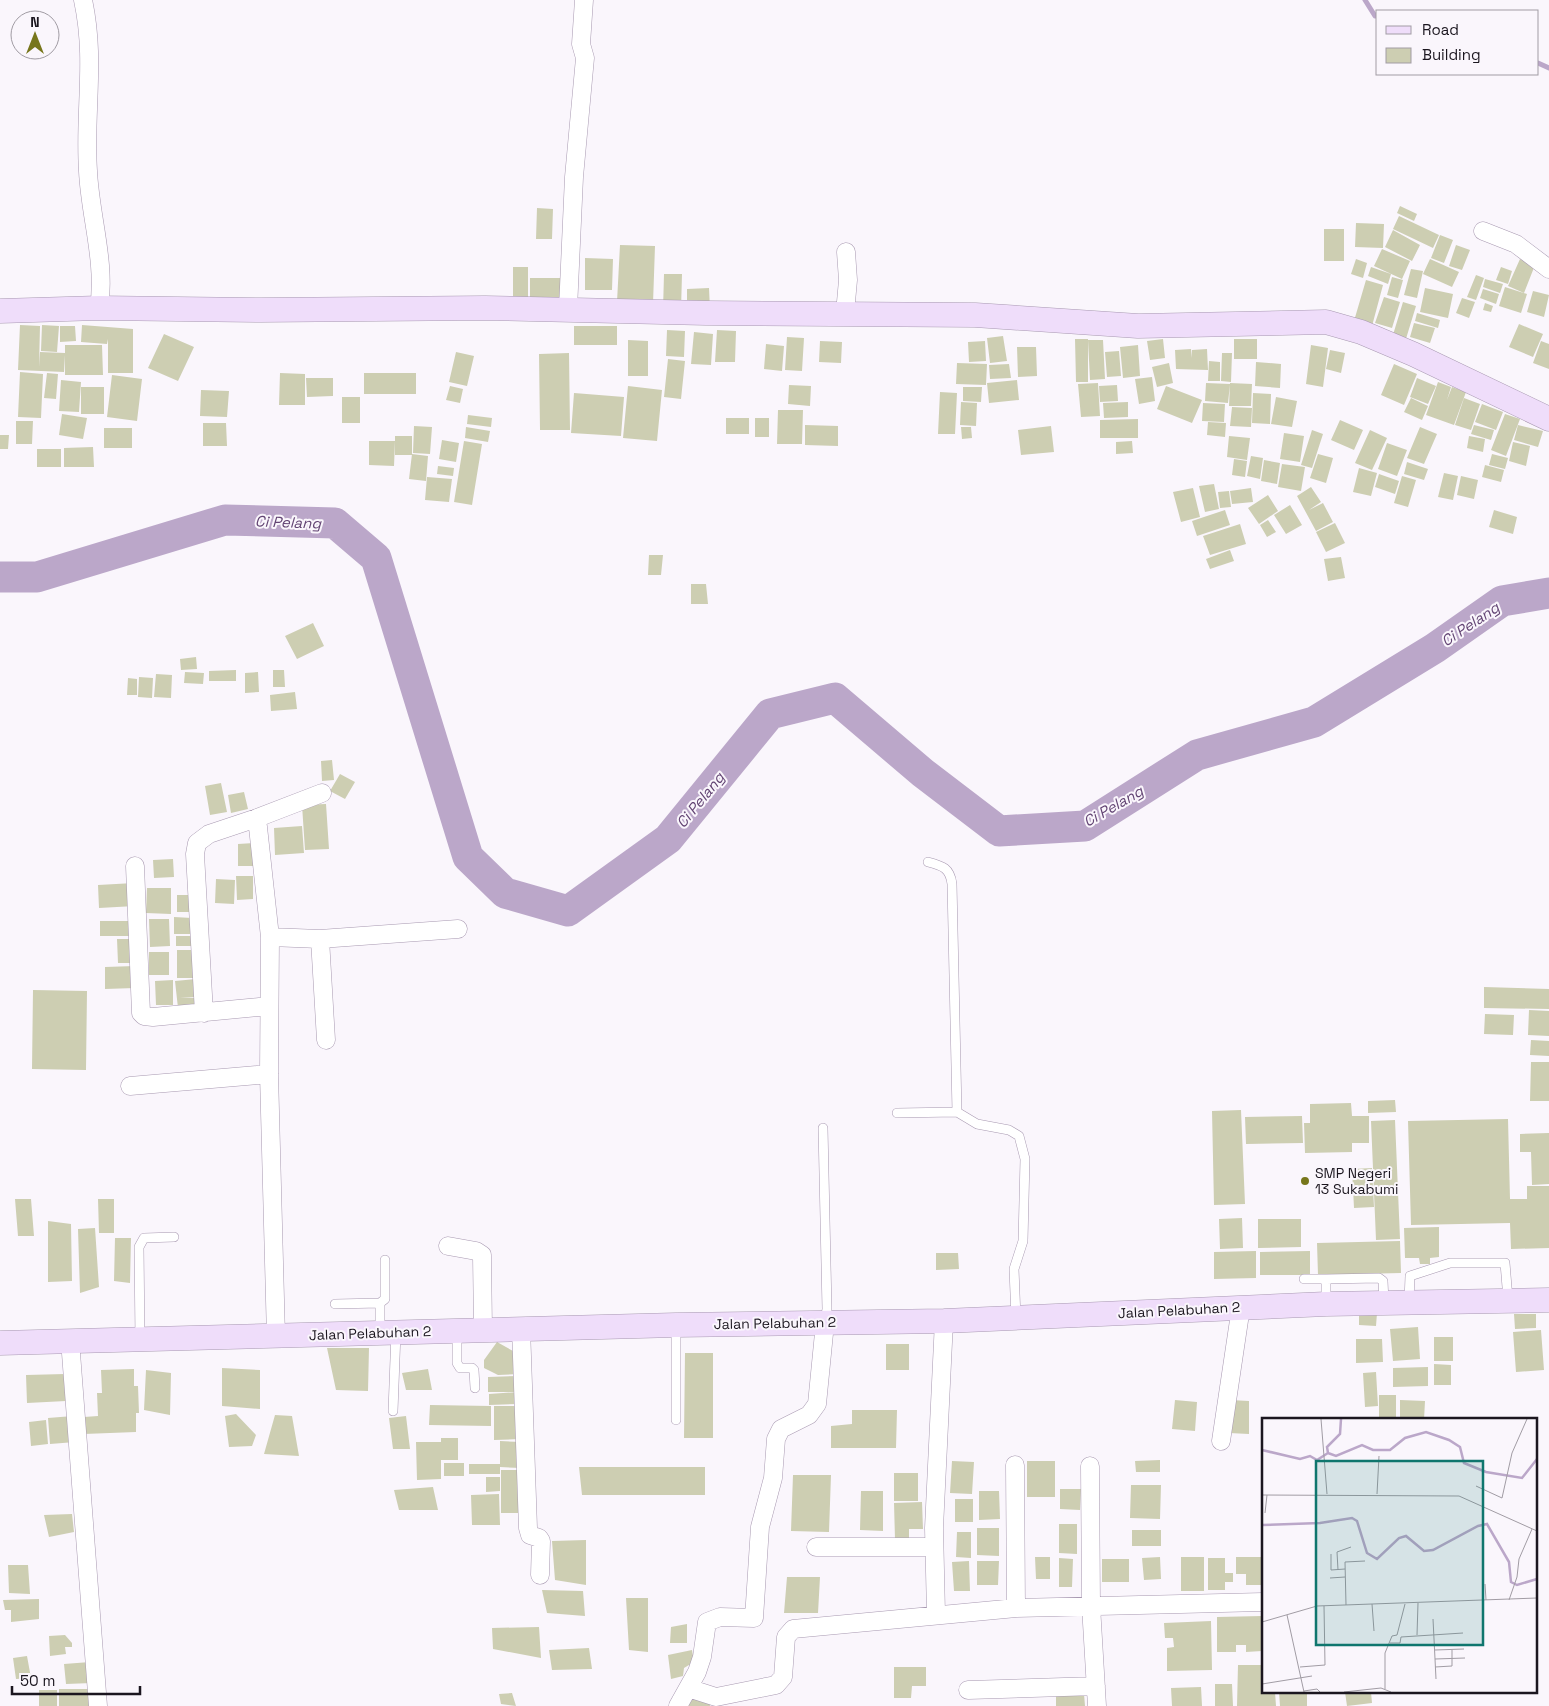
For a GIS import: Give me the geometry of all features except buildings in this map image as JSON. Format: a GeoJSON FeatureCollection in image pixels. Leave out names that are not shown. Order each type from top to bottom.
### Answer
{"type":"FeatureCollection","features":[{"type":"Feature","properties":{"kind":"street"},"geometry":{"type":"LineString","coordinates":[[83,0],[90,44],[87,170],[96,225],[101,295],[99,308]]}},
{"type":"Feature","properties":{"kind":"street"},"geometry":{"type":"LineString","coordinates":[[568,309],[574,177],[585,58],[581,44],[584,0]]}},
{"type":"Feature","properties":{"kind":"street"},"geometry":{"type":"LineString","coordinates":[[1483,231],[1516,244],[1549,269]]}},
{"type":"Feature","properties":{"kind":"street"},"geometry":{"type":"LineString","coordinates":[[845,313],[848,280],[846,252]]}},
{"type":"Feature","properties":{"kind":"street"},"geometry":{"type":"LineString","coordinates":[[0,310],[99,308],[261,310],[568,309],[706,314],[845,313],[975,315],[1138,326],[1326,322],[1361,332],[1413,354],[1549,419]]}},
{"type":"Feature","properties":{"kind":"street"},"geometry":{"type":"LineString","coordinates":[[204,1013],[195,848],[201,838],[209,834],[322,793]]}},
{"type":"Feature","properties":{"kind":"street"},"geometry":{"type":"LineString","coordinates":[[257,818],[270,937],[269,1074],[276,1336]]}},
{"type":"Feature","properties":{"kind":"street"},"geometry":{"type":"LineString","coordinates":[[135,866],[141,1013],[144,1016],[154,1017],[269,1006]]}},
{"type":"Feature","properties":{"kind":"street"},"geometry":{"type":"LineString","coordinates":[[270,937],[320,939],[458,929]]}},
{"type":"Feature","properties":{"kind":"street"},"geometry":{"type":"LineString","coordinates":[[320,939],[326,1040]]}},
{"type":"Feature","properties":{"kind":"street"},"geometry":{"type":"LineString","coordinates":[[130,1086],[269,1074]]}},
{"type":"Feature","properties":{"kind":"street"},"geometry":{"type":"LineString","coordinates":[[448,1246],[482,1255],[483,1329]]}},
{"type":"Feature","properties":{"kind":"street","name":"Jalan Pelabuhan 2"},"geometry":{"type":"LineString","coordinates":[[0,1343],[520,1328],[944,1321],[1326,1304],[1549,1300]]}},
{"type":"Feature","properties":{"kind":"street"},"geometry":{"type":"LineString","coordinates":[[1221,1440],[1241,1307]]}},
{"type":"Feature","properties":{"kind":"street"},"geometry":{"type":"LineString","coordinates":[[936,1614],[934,1547],[944,1321]]}},
{"type":"Feature","properties":{"kind":"street"},"geometry":{"type":"LineString","coordinates":[[678,1706],[702,1657],[707,1622],[720,1617],[754,1618],[760,1527],[773,1478],[776,1439],[781,1429],[809,1414],[817,1404],[825,1323]]}},
{"type":"Feature","properties":{"kind":"street"},"geometry":{"type":"LineString","coordinates":[[520,1328],[528,1528],[530,1535],[539,1538],[541,1541],[540,1575]]}},
{"type":"Feature","properties":{"kind":"street"},"geometry":{"type":"LineString","coordinates":[[70,1340],[98,1706]]}},
{"type":"Feature","properties":{"kind":"street"},"geometry":{"type":"LineString","coordinates":[[1015,1465],[1016,1608]]}},
{"type":"Feature","properties":{"kind":"street"},"geometry":{"type":"LineString","coordinates":[[1090,1466],[1091,1606],[1097,1706]]}},
{"type":"Feature","properties":{"kind":"street"},"geometry":{"type":"LineString","coordinates":[[816,1547],[934,1547]]}},
{"type":"Feature","properties":{"kind":"street"},"geometry":{"type":"LineString","coordinates":[[688,1688],[716,1697],[776,1685],[783,1677],[786,1637],[793,1629],[936,1614],[1016,1608],[1262,1602]]}},
{"type":"Feature","properties":{"kind":"street"},"geometry":{"type":"LineString","coordinates":[[968,1690],[1096,1686]]}},
{"type":"Feature","properties":{"kind":"lane"},"geometry":{"type":"LineString","coordinates":[[928,862],[944,866],[950,874],[952,884],[957,1112]]}},
{"type":"Feature","properties":{"kind":"lane"},"geometry":{"type":"LineString","coordinates":[[897,1113],[957,1112],[978,1124],[1009,1130],[1019,1136],[1024,1149],[1023,1241],[1014,1269],[1016,1318]]}},
{"type":"Feature","properties":{"kind":"lane"},"geometry":{"type":"LineString","coordinates":[[823,1128],[827,1309],[825,1323]]}},
{"type":"Feature","properties":{"kind":"lane"},"geometry":{"type":"LineString","coordinates":[[140,1339],[139,1247],[144,1238],[174,1237]]}},
{"type":"Feature","properties":{"kind":"lane"},"geometry":{"type":"LineString","coordinates":[[335,1304],[380,1304],[385,1299],[385,1260]]}},
{"type":"Feature","properties":{"kind":"lane"},"geometry":{"type":"LineString","coordinates":[[1409,1302],[1410,1276],[1450,1263],[1505,1263],[1508,1270],[1508,1300]]}},
{"type":"Feature","properties":{"kind":"lane"},"geometry":{"type":"LineString","coordinates":[[1304,1279],[1379,1278],[1383,1281],[1384,1303]]}},
{"type":"Feature","properties":{"kind":"lane"},"geometry":{"type":"LineString","coordinates":[[1326,1279],[1326,1304]]}},
{"type":"Feature","properties":{"kind":"lane"},"geometry":{"type":"LineString","coordinates":[[380,1304],[388,1332],[393,1411]]}},
{"type":"Feature","properties":{"kind":"lane"},"geometry":{"type":"LineString","coordinates":[[676,1325],[676,1420]]}},
{"type":"Feature","properties":{"kind":"lane"},"geometry":{"type":"LineString","coordinates":[[457,1330],[457,1363],[460,1368],[472,1368],[474,1370],[475,1388]]}},
{"type":"Feature","properties":{"kind":"waterway"},"geometry":{"type":"LineString","coordinates":[[1365,0],[1376,16]]}},
{"type":"Feature","properties":{"kind":"waterway"},"geometry":{"type":"LineString","coordinates":[[1539,63],[1549,68]]}},
{"type":"Feature","properties":{"kind":"waterway","name":"Ci Pelang"},"geometry":{"type":"LineString","coordinates":[[0,577],[37,577],[225,520],[335,523],[376,558],[468,857],[505,893],[568,911],[668,839],[770,714],[835,698],[923,773],[999,831],[1085,826],[1197,755],[1314,722],[1435,648],[1502,601],[1549,593]]}},
{"type":"Feature","properties":{"kind":"place","name":"SMP Negeri 13 Sukabumi"},"geometry":{"type":"Point","coordinates":[1305,1181]}}]}
